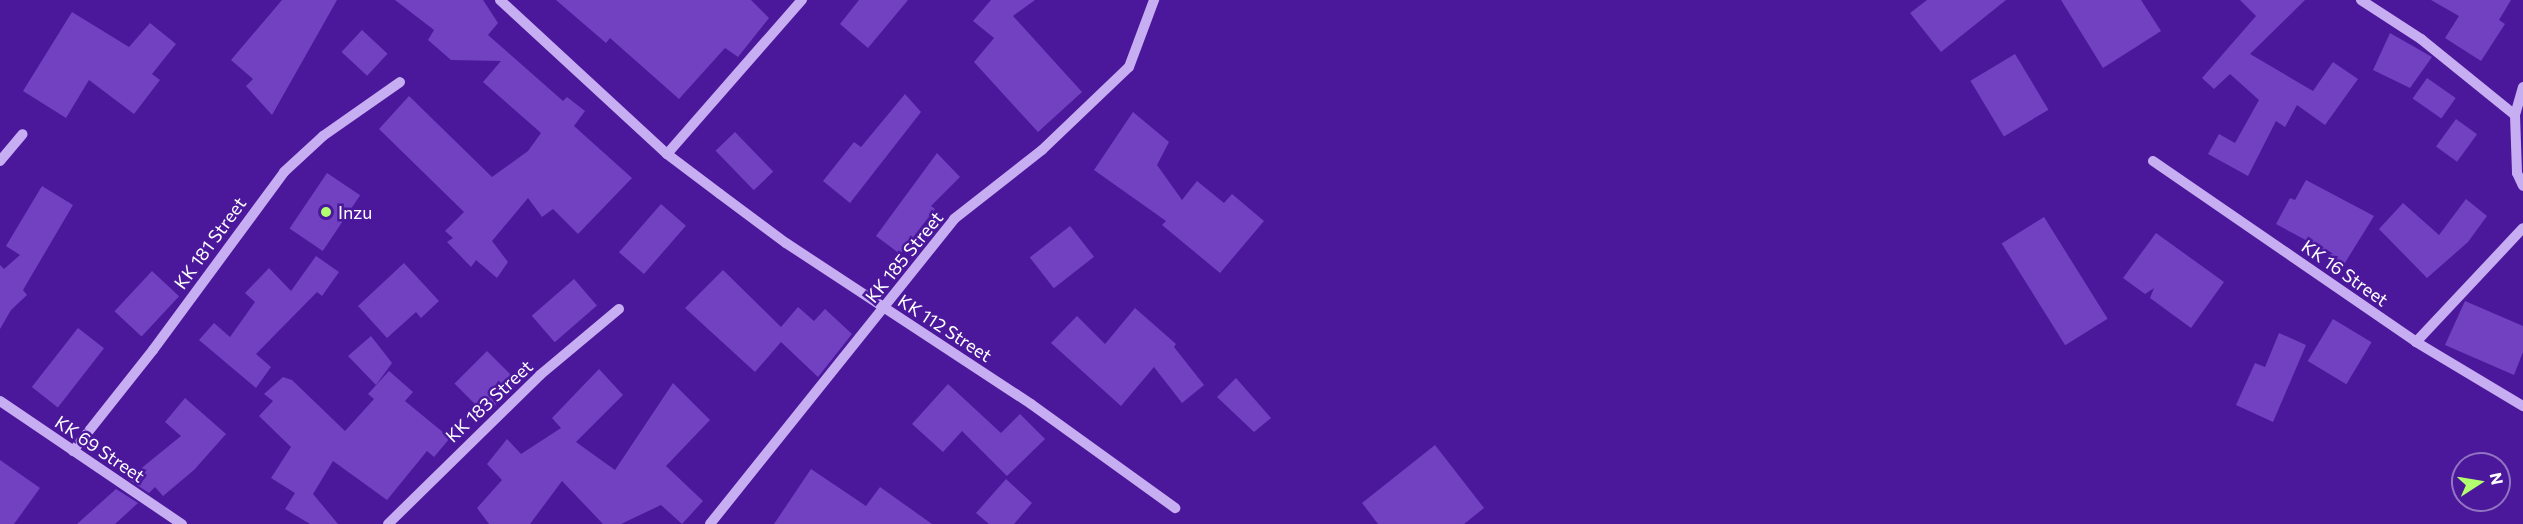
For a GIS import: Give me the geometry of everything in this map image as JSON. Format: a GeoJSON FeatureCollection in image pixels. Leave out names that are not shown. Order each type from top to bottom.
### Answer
{"type":"FeatureCollection","features":[{"type":"Feature","properties":{"kind":"street","name":"KK 112 Street"},"geometry":{"type":"LineString","coordinates":[[500,0],[667,154],[786,243],[1031,404],[1175,508]]}},
{"type":"Feature","properties":{"kind":"street"},"geometry":{"type":"LineString","coordinates":[[667,154],[802,0]]}},
{"type":"Feature","properties":{"kind":"street","name":"KK 185 Street"},"geometry":{"type":"LineString","coordinates":[[710,524],[954,219],[1042,150],[1129,67],[1154,0]]}},
{"type":"Feature","properties":{"kind":"street"},"geometry":{"type":"LineString","coordinates":[[2361,0],[2421,39],[2516,115]]}},
{"type":"Feature","properties":{"kind":"street","name":"KK 181 Street"},"geometry":{"type":"LineString","coordinates":[[73,451],[153,350],[284,172],[323,136],[400,82]]}},
{"type":"Feature","properties":{"kind":"street"},"geometry":{"type":"LineString","coordinates":[[2523,87],[2516,115],[2517,173],[2523,186]]}},
{"type":"Feature","properties":{"kind":"street"},"geometry":{"type":"LineString","coordinates":[[0,161],[23,134]]}},
{"type":"Feature","properties":{"kind":"street","name":"KK 16 Street"},"geometry":{"type":"LineString","coordinates":[[2153,161],[2416,342],[2523,406]]}},
{"type":"Feature","properties":{"kind":"street"},"geometry":{"type":"LineString","coordinates":[[2416,342],[2523,228]]}},
{"type":"Feature","properties":{"kind":"street","name":"KK 183 Street"},"geometry":{"type":"LineString","coordinates":[[388,524],[532,383],[619,309]]}},
{"type":"Feature","properties":{"kind":"street","name":"KK 69 Street"},"geometry":{"type":"LineString","coordinates":[[0,401],[182,524]]}},
{"type":"Feature","properties":{"kind":"building"},"geometry":{"type":"Polygon","coordinates":[[[282,0],[337,0],[272,115],[246,86],[253,79],[231,60],[282,0]]]}},
{"type":"Feature","properties":{"kind":"building"},"geometry":{"type":"Polygon","coordinates":[[[395,0],[483,0],[498,23],[488,35],[563,101],[567,97],[585,111],[574,126],[632,178],[578,234],[553,209],[542,217],[528,198],[492,241],[508,262],[497,278],[476,260],[471,267],[447,242],[453,238],[445,231],[464,212],[379,129],[409,96],[492,177],[528,151],[541,133],[483,82],[501,61],[451,60],[428,40],[434,30],[395,0]]]}},
{"type":"Feature","properties":{"kind":"building"},"geometry":{"type":"Polygon","coordinates":[[[556,0],[751,0],[769,18],[738,57],[725,48],[679,99],[610,38],[606,43],[556,0]]]}},
{"type":"Feature","properties":{"kind":"building"},"geometry":{"type":"Polygon","coordinates":[[[859,0],[908,0],[868,48],[840,24],[859,0]]]}},
{"type":"Feature","properties":{"kind":"building"},"geometry":{"type":"Polygon","coordinates":[[[991,0],[1035,0],[1013,16],[1082,92],[1038,132],[974,62],[994,38],[973,21],[991,0]]]}},
{"type":"Feature","properties":{"kind":"building"},"geometry":{"type":"Polygon","coordinates":[[[1927,0],[2006,0],[1941,52],[1910,13],[1927,0]]]}},
{"type":"Feature","properties":{"kind":"building"},"geometry":{"type":"Polygon","coordinates":[[[2061,0],[2141,0],[2161,31],[2103,68],[2061,0]]]}},
{"type":"Feature","properties":{"kind":"building"},"geometry":{"type":"Polygon","coordinates":[[[2240,0],[2305,0],[2250,54],[2313,91],[2333,62],[2358,79],[2325,125],[2297,105],[2285,127],[2276,121],[2248,176],[2208,154],[2219,134],[2235,143],[2259,100],[2230,74],[2214,89],[2202,78],[2256,16],[2240,0]]]}},
{"type":"Feature","properties":{"kind":"building"},"geometry":{"type":"Polygon","coordinates":[[[2431,0],[2511,0],[2499,20],[2505,24],[2481,61],[2445,38],[2459,16],[2431,0]]]}},
{"type":"Feature","properties":{"kind":"building"},"geometry":{"type":"Polygon","coordinates":[[[72,12],[129,47],[150,23],[176,44],[152,74],[160,80],[134,114],[89,80],[66,118],[23,91],[72,12]]]}},
{"type":"Feature","properties":{"kind":"building"},"geometry":{"type":"Polygon","coordinates":[[[362,30],[388,54],[367,76],[342,52],[362,30]]]}},
{"type":"Feature","properties":{"kind":"building"},"geometry":{"type":"Polygon","coordinates":[[[2390,33],[2432,57],[2410,88],[2373,70],[2390,33]]]}},
{"type":"Feature","properties":{"kind":"building"},"geometry":{"type":"Polygon","coordinates":[[[2015,54],[2048,110],[2004,136],[1970,81],[2015,54]]]}},
{"type":"Feature","properties":{"kind":"building"},"geometry":{"type":"Polygon","coordinates":[[[2427,78],[2456,98],[2441,119],[2413,98],[2427,78]]]}},
{"type":"Feature","properties":{"kind":"building"},"geometry":{"type":"Polygon","coordinates":[[[905,94],[921,112],[850,203],[823,181],[854,142],[861,147],[905,94]]]}},
{"type":"Feature","properties":{"kind":"building"},"geometry":{"type":"Polygon","coordinates":[[[1133,112],[1169,142],[1157,165],[1182,200],[1197,181],[1224,203],[1232,194],[1264,221],[1220,273],[1162,225],[1166,221],[1094,170],[1133,112]]]}},
{"type":"Feature","properties":{"kind":"building"},"geometry":{"type":"Polygon","coordinates":[[[2456,119],[2477,134],[2457,162],[2436,147],[2456,119]]]}},
{"type":"Feature","properties":{"kind":"building"},"geometry":{"type":"Polygon","coordinates":[[[735,132],[773,172],[754,190],[716,151],[735,132]]]}},
{"type":"Feature","properties":{"kind":"building"},"geometry":{"type":"Polygon","coordinates":[[[937,153],[960,177],[931,206],[935,209],[900,254],[876,236],[937,153]]]}},
{"type":"Feature","properties":{"kind":"building","name":"Inzu"},"geometry":{"type":"Polygon","coordinates":[[[327,173],[360,195],[323,251],[290,229],[327,173]]]}},
{"type":"Feature","properties":{"kind":"building"},"geometry":{"type":"Polygon","coordinates":[[[2306,180],[2374,216],[2343,266],[2326,251],[2276,224],[2290,198],[2295,200],[2306,180]]]}},
{"type":"Feature","properties":{"kind":"building"},"geometry":{"type":"Polygon","coordinates":[[[42,186],[73,205],[23,290],[27,295],[11,310],[0,329],[0,265],[4,269],[20,255],[6,246],[42,186]]]}},
{"type":"Feature","properties":{"kind":"building"},"geometry":{"type":"Polygon","coordinates":[[[2466,199],[2487,216],[2468,242],[2427,278],[2379,229],[2403,203],[2439,235],[2466,199]]]}},
{"type":"Feature","properties":{"kind":"building"},"geometry":{"type":"Polygon","coordinates":[[[661,204],[686,226],[644,274],[619,252],[661,204]]]}},
{"type":"Feature","properties":{"kind":"building"},"geometry":{"type":"Polygon","coordinates":[[[2044,217],[2108,319],[2065,345],[2002,243],[2044,217]]]}},
{"type":"Feature","properties":{"kind":"building"},"geometry":{"type":"Polygon","coordinates":[[[1070,226],[1094,257],[1054,288],[1030,257],[1070,226]]]}},
{"type":"Feature","properties":{"kind":"building"},"geometry":{"type":"Polygon","coordinates":[[[2156,233],[2224,282],[2191,328],[2150,298],[2154,288],[2145,294],[2123,278],[2156,233]]]}},
{"type":"Feature","properties":{"kind":"building"},"geometry":{"type":"Polygon","coordinates":[[[316,256],[339,272],[322,296],[317,292],[256,354],[271,367],[256,388],[199,340],[214,323],[230,337],[255,302],[245,293],[269,268],[291,291],[316,256]]]}},
{"type":"Feature","properties":{"kind":"building"},"geometry":{"type":"Polygon","coordinates":[[[404,263],[439,301],[421,318],[416,312],[387,338],[358,306],[404,263]]]}},
{"type":"Feature","properties":{"kind":"building"},"geometry":{"type":"Polygon","coordinates":[[[723,270],[781,327],[798,307],[814,321],[825,309],[852,334],[818,377],[781,342],[755,372],[685,308],[723,270]]]}},
{"type":"Feature","properties":{"kind":"building"},"geometry":{"type":"Polygon","coordinates":[[[152,271],[179,296],[142,336],[114,311],[152,271]]]}},
{"type":"Feature","properties":{"kind":"building"},"geometry":{"type":"Polygon","coordinates":[[[574,279],[597,305],[555,342],[532,316],[574,279]]]}},
{"type":"Feature","properties":{"kind":"building"},"geometry":{"type":"Polygon","coordinates":[[[2465,301],[2523,326],[2523,352],[2514,375],[2445,345],[2465,301]]]}},
{"type":"Feature","properties":{"kind":"building"},"geometry":{"type":"Polygon","coordinates":[[[1135,308],[1176,344],[1174,347],[1204,385],[1182,403],[1154,367],[1121,406],[1051,343],[1077,316],[1105,344],[1135,308]]]}},
{"type":"Feature","properties":{"kind":"building"},"geometry":{"type":"Polygon","coordinates":[[[2333,319],[2372,342],[2346,384],[2308,361],[2333,319]]]}},
{"type":"Feature","properties":{"kind":"building"},"geometry":{"type":"Polygon","coordinates":[[[78,328],[104,348],[58,407],[32,387],[78,328]]]}},
{"type":"Feature","properties":{"kind":"building"},"geometry":{"type":"Polygon","coordinates":[[[2279,333],[2306,345],[2273,422],[2236,405],[2255,363],[2265,367],[2279,333]]]}},
{"type":"Feature","properties":{"kind":"building"},"geometry":{"type":"Polygon","coordinates":[[[371,336],[392,363],[376,385],[348,356],[371,336]]]}},
{"type":"Feature","properties":{"kind":"building"},"geometry":{"type":"Polygon","coordinates":[[[487,351],[518,382],[486,415],[454,384],[487,351]]]}},
{"type":"Feature","properties":{"kind":"building"},"geometry":{"type":"Polygon","coordinates":[[[599,369],[623,395],[576,442],[615,470],[673,383],[710,420],[666,466],[703,501],[682,524],[661,505],[621,524],[603,524],[562,481],[530,524],[489,524],[477,508],[502,480],[487,464],[507,439],[521,454],[561,428],[552,418],[599,369]]]}},
{"type":"Feature","properties":{"kind":"building"},"geometry":{"type":"Polygon","coordinates":[[[389,371],[413,392],[405,401],[450,438],[434,457],[427,451],[387,500],[333,461],[313,494],[338,524],[310,524],[285,509],[295,493],[271,478],[291,447],[259,416],[273,401],[264,394],[283,377],[292,380],[345,431],[374,399],[368,394],[389,371]]]}},
{"type":"Feature","properties":{"kind":"building"},"geometry":{"type":"Polygon","coordinates":[[[1236,378],[1271,418],[1254,432],[1217,397],[1236,378]]]}},
{"type":"Feature","properties":{"kind":"building"},"geometry":{"type":"Polygon","coordinates":[[[948,384],[1001,433],[1020,414],[1045,439],[1007,476],[962,431],[943,452],[912,424],[948,384]]]}},
{"type":"Feature","properties":{"kind":"building"},"geometry":{"type":"Polygon","coordinates":[[[185,398],[226,434],[194,470],[163,496],[155,487],[149,493],[128,479],[181,436],[165,422],[185,398]]]}},
{"type":"Feature","properties":{"kind":"building"},"geometry":{"type":"Polygon","coordinates":[[[1435,445],[1484,508],[1464,524],[1378,524],[1362,503],[1435,445]]]}},
{"type":"Feature","properties":{"kind":"building"},"geometry":{"type":"Polygon","coordinates":[[[0,460],[40,488],[14,524],[0,524],[0,460]]]}},
{"type":"Feature","properties":{"kind":"building"},"geometry":{"type":"Polygon","coordinates":[[[811,469],[866,506],[880,487],[932,524],[774,524],[811,469]]]}},
{"type":"Feature","properties":{"kind":"building"},"geometry":{"type":"Polygon","coordinates":[[[1006,479],[1032,503],[1014,524],[989,524],[976,513],[1006,479]]]}},
{"type":"Feature","properties":{"kind":"building"},"geometry":{"type":"Polygon","coordinates":[[[116,489],[138,503],[115,524],[77,524],[116,489]]]}},
{"type":"Feature","properties":{"kind":"place","name":"Inzu"},"geometry":{"type":"Point","coordinates":[326,212]}}]}
